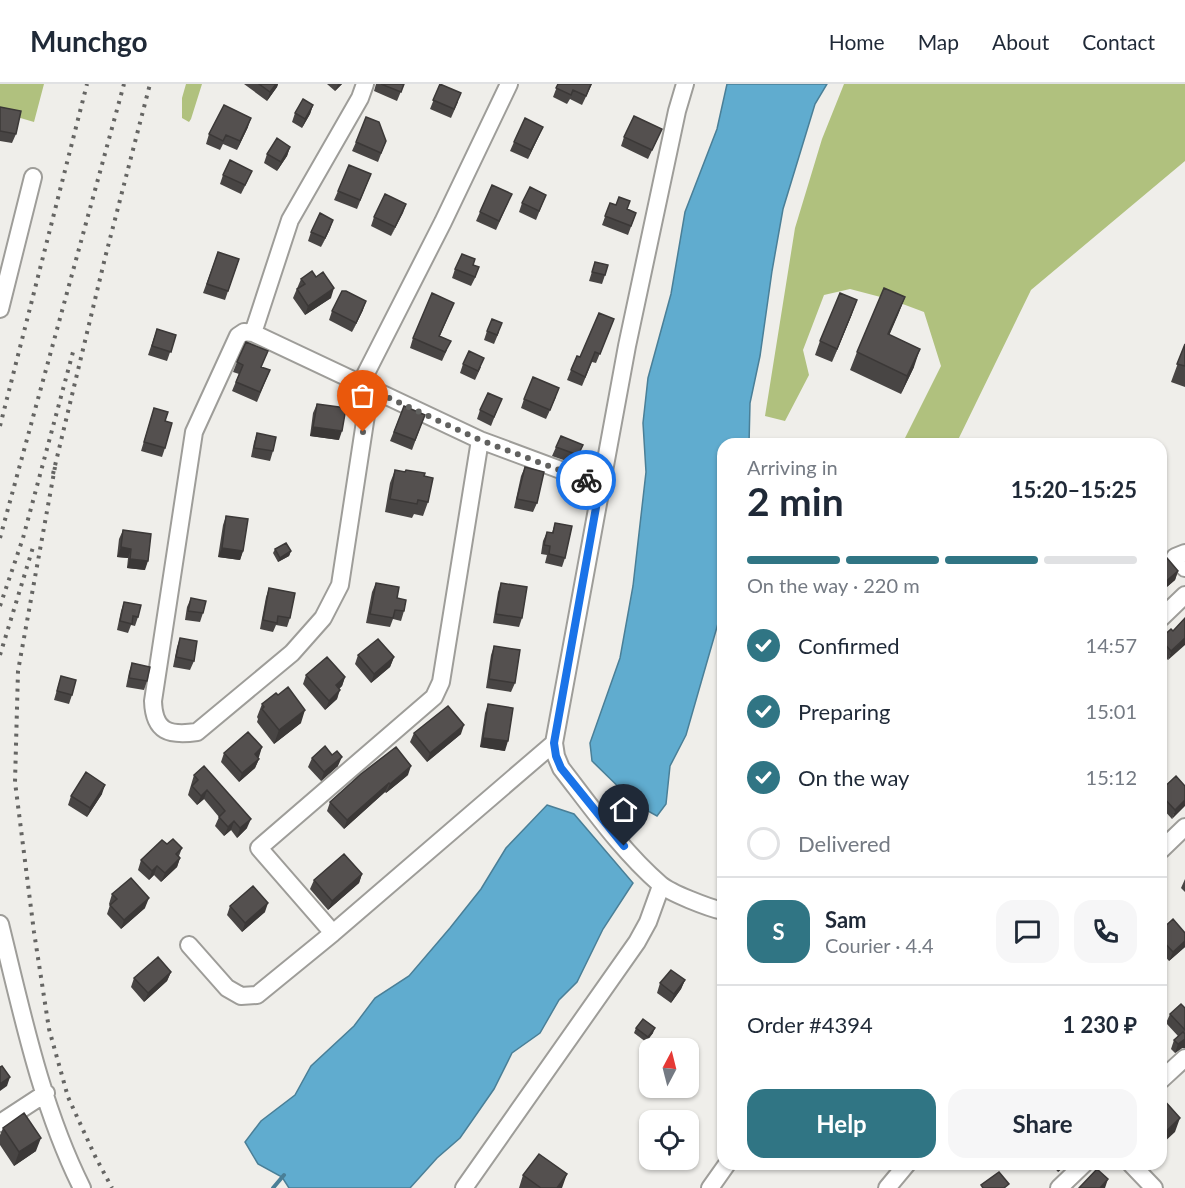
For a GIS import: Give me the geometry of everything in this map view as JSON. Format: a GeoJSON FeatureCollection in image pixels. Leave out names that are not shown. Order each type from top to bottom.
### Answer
{"type":"FeatureCollection","features":[{"type":"Feature","properties":{"kind":"street"},"geometry":{"type":"LineString","coordinates":[[254,333],[290,220],[360,98],[365,84]]}},
{"type":"Feature","properties":{"kind":"street"},"geometry":{"type":"LineString","coordinates":[[509,84],[365,387],[340,585],[323,618],[292,653],[197,732],[180,735],[168,732],[159,725],[153,715],[153,701],[194,432],[238,336],[244,332],[254,333],[365,387],[480,440],[600,485]]}},
{"type":"Feature","properties":{"kind":"street"},"geometry":{"type":"LineString","coordinates":[[685,84],[677,111],[600,485],[555,750],[561,768],[612,832],[662,886],[717,910]]}},
{"type":"Feature","properties":{"kind":"street"},"geometry":{"type":"LineString","coordinates":[[0,309],[33,177]]}},
{"type":"Feature","properties":{"kind":"street"},"geometry":{"type":"LineString","coordinates":[[333,933],[260,848],[434,697],[441,682],[480,440]]}},
{"type":"Feature","properties":{"kind":"street"},"geometry":{"type":"LineString","coordinates":[[1185,553],[1175,557],[1185,568]]}},
{"type":"Feature","properties":{"kind":"street"},"geometry":{"type":"LineString","coordinates":[[1167,612],[1185,595]]}},
{"type":"Feature","properties":{"kind":"street"},"geometry":{"type":"LineString","coordinates":[[189,945],[227,988],[241,996],[257,995],[555,750]]}},
{"type":"Feature","properties":{"kind":"street"},"geometry":{"type":"LineString","coordinates":[[1167,844],[1185,827]]}},
{"type":"Feature","properties":{"kind":"street"},"geometry":{"type":"LineString","coordinates":[[464,1188],[637,942],[648,922],[662,886]]}},
{"type":"Feature","properties":{"kind":"street"},"geometry":{"type":"LineString","coordinates":[[0,924],[35,1059],[68,1159],[82,1188]]}},
{"type":"Feature","properties":{"kind":"street"},"geometry":{"type":"LineString","coordinates":[[1167,1074],[1185,1058]]}},
{"type":"Feature","properties":{"kind":"street"},"geometry":{"type":"LineString","coordinates":[[0,1123],[46,1093]]}},
{"type":"Feature","properties":{"kind":"street"},"geometry":{"type":"LineString","coordinates":[[710,1188],[723,1170]]}},
{"type":"Feature","properties":{"kind":"street"},"geometry":{"type":"LineString","coordinates":[[887,1188],[902,1170]]}},
{"type":"Feature","properties":{"kind":"street"},"geometry":{"type":"LineString","coordinates":[[1059,1188],[1078,1170]]}},
{"type":"Feature","properties":{"kind":"street"},"geometry":{"type":"LineString","coordinates":[[1137,1170],[1154,1188]]}},
{"type":"Feature","properties":{"kind":"green space"},"geometry":{"type":"Polygon","coordinates":[[[0,84],[44,84],[34,122],[0,112],[0,84]]]}},
{"type":"Feature","properties":{"kind":"green space"},"geometry":{"type":"Polygon","coordinates":[[[186,84],[202,84],[189,122],[182,118],[182,98],[186,84]]]}},
{"type":"Feature","properties":{"kind":"green space"},"geometry":{"type":"Polygon","coordinates":[[[844,84],[1185,84],[1185,161],[1031,290],[959,438],[905,438],[941,366],[924,312],[892,300],[850,289],[824,295],[803,350],[809,375],[785,421],[765,416],[795,228],[822,139],[844,84]]]}},
{"type":"Feature","properties":{"kind":"water"},"geometry":{"type":"Polygon","coordinates":[[[727,84],[827,84],[815,104],[783,209],[760,356],[750,403],[749,438],[717,438],[717,627],[686,735],[670,766],[666,804],[657,816],[637,805],[592,761],[590,743],[620,658],[633,586],[646,472],[643,423],[648,378],[671,294],[685,212],[717,129],[727,84]]]}},
{"type":"Feature","properties":{"kind":"water"},"geometry":{"type":"Polygon","coordinates":[[[547,805],[574,814],[633,883],[603,929],[577,982],[559,1000],[540,1033],[512,1053],[494,1089],[460,1138],[437,1158],[410,1188],[289,1188],[282,1177],[258,1164],[245,1142],[261,1121],[295,1095],[311,1066],[354,1026],[375,998],[409,976],[481,889],[506,848],[547,805]]]}},
{"type":"Feature","properties":{"kind":"building"},"geometry":{"type":"Polygon","coordinates":[[[259,84],[276,84],[270,92],[259,84]]]}},
{"type":"Feature","properties":{"kind":"building"},"geometry":{"type":"Polygon","coordinates":[[[381,84],[404,84],[401,92],[381,84]]]}},
{"type":"Feature","properties":{"kind":"building"},"geometry":{"type":"Polygon","coordinates":[[[440,84],[461,93],[454,109],[433,100],[440,84]]]}},
{"type":"Feature","properties":{"kind":"building"},"geometry":{"type":"Polygon","coordinates":[[[558,84],[591,84],[586,96],[573,90],[571,95],[556,88],[558,84]]]}},
{"type":"Feature","properties":{"kind":"building"},"geometry":{"type":"Polygon","coordinates":[[[303,99],[313,105],[305,119],[295,113],[303,99]]]}},
{"type":"Feature","properties":{"kind":"building"},"geometry":{"type":"Polygon","coordinates":[[[224,105],[251,118],[240,141],[226,135],[223,141],[209,134],[224,105]]]}},
{"type":"Feature","properties":{"kind":"building"},"geometry":{"type":"Polygon","coordinates":[[[0,107],[21,111],[16,134],[0,131],[0,107]]]}},
{"type":"Feature","properties":{"kind":"building"},"geometry":{"type":"Polygon","coordinates":[[[634,116],[662,129],[652,150],[624,137],[634,116]]]}},
{"type":"Feature","properties":{"kind":"building"},"geometry":{"type":"Polygon","coordinates":[[[366,117],[379,122],[386,141],[381,153],[356,142],[366,117]]]}},
{"type":"Feature","properties":{"kind":"building"},"geometry":{"type":"Polygon","coordinates":[[[525,118],[543,127],[531,150],[514,142],[525,118]]]}},
{"type":"Feature","properties":{"kind":"building"},"geometry":{"type":"Polygon","coordinates":[[[277,138],[290,147],[281,162],[267,154],[277,138]]]}},
{"type":"Feature","properties":{"kind":"building"},"geometry":{"type":"Polygon","coordinates":[[[230,160],[252,171],[245,185],[223,175],[230,160]]]}},
{"type":"Feature","properties":{"kind":"building"},"geometry":{"type":"Polygon","coordinates":[[[349,165],[371,174],[360,200],[338,191],[349,165]]]}},
{"type":"Feature","properties":{"kind":"building"},"geometry":{"type":"Polygon","coordinates":[[[492,185],[512,194],[499,221],[480,212],[492,185]]]}},
{"type":"Feature","properties":{"kind":"building"},"geometry":{"type":"Polygon","coordinates":[[[530,187],[546,195],[539,211],[522,203],[530,187]]]}},
{"type":"Feature","properties":{"kind":"building"},"geometry":{"type":"Polygon","coordinates":[[[385,194],[406,204],[395,227],[374,217],[385,194]]]}},
{"type":"Feature","properties":{"kind":"building"},"geometry":{"type":"Polygon","coordinates":[[[619,197],[630,201],[627,209],[636,213],[631,226],[605,216],[610,203],[616,205],[619,197]]]}},
{"type":"Feature","properties":{"kind":"building"},"geometry":{"type":"Polygon","coordinates":[[[320,213],[333,220],[325,238],[311,232],[320,213]]]}},
{"type":"Feature","properties":{"kind":"building"},"geometry":{"type":"Polygon","coordinates":[[[218,252],[239,259],[228,291],[207,284],[218,252]]]}},
{"type":"Feature","properties":{"kind":"building"},"geometry":{"type":"Polygon","coordinates":[[[462,254],[475,259],[473,265],[479,267],[475,277],[455,269],[462,254]]]}},
{"type":"Feature","properties":{"kind":"building"},"geometry":{"type":"Polygon","coordinates":[[[595,262],[608,265],[605,275],[592,272],[595,262]]]}},
{"type":"Feature","properties":{"kind":"building"},"geometry":{"type":"Polygon","coordinates":[[[312,271],[316,277],[323,272],[334,288],[308,306],[297,289],[305,284],[301,279],[312,271]]]}},
{"type":"Feature","properties":{"kind":"building"},"geometry":{"type":"Polygon","coordinates":[[[884,288],[905,297],[888,334],[920,349],[907,376],[857,352],[884,288]]]}},
{"type":"Feature","properties":{"kind":"building"},"geometry":{"type":"Polygon","coordinates":[[[342,291],[366,301],[356,323],[332,311],[342,291]]]}},
{"type":"Feature","properties":{"kind":"building"},"geometry":{"type":"Polygon","coordinates":[[[432,293],[454,303],[439,336],[451,341],[445,352],[413,338],[432,293]]]}},
{"type":"Feature","properties":{"kind":"building"},"geometry":{"type":"Polygon","coordinates":[[[840,293],[857,300],[837,349],[820,341],[840,293]]]}},
{"type":"Feature","properties":{"kind":"building"},"geometry":{"type":"Polygon","coordinates":[[[599,313],[614,319],[600,354],[595,352],[585,377],[571,370],[577,356],[580,357],[599,313]]]}},
{"type":"Feature","properties":{"kind":"building"},"geometry":{"type":"Polygon","coordinates":[[[492,319],[502,323],[497,335],[487,331],[492,319]]]}},
{"type":"Feature","properties":{"kind":"building"},"geometry":{"type":"Polygon","coordinates":[[[157,329],[176,335],[171,352],[152,346],[157,329]]]}},
{"type":"Feature","properties":{"kind":"building"},"geometry":{"type":"Polygon","coordinates":[[[246,342],[268,351],[261,367],[270,370],[260,392],[236,382],[243,365],[237,362],[246,342]]]}},
{"type":"Feature","properties":{"kind":"building"},"geometry":{"type":"Polygon","coordinates":[[[1185,344],[1185,366],[1177,364],[1185,344]]]}},
{"type":"Feature","properties":{"kind":"building"},"geometry":{"type":"Polygon","coordinates":[[[469,351],[484,358],[478,371],[463,364],[469,351]]]}},
{"type":"Feature","properties":{"kind":"building"},"geometry":{"type":"Polygon","coordinates":[[[533,377],[559,388],[550,410],[524,399],[533,377]]]}},
{"type":"Feature","properties":{"kind":"building"},"geometry":{"type":"Polygon","coordinates":[[[488,393],[502,399],[494,417],[480,410],[488,393]]]}},
{"type":"Feature","properties":{"kind":"building"},"geometry":{"type":"Polygon","coordinates":[[[317,404],[346,408],[342,431],[313,427],[317,404]]]}},
{"type":"Feature","properties":{"kind":"building"},"geometry":{"type":"Polygon","coordinates":[[[404,406],[425,415],[415,440],[394,432],[404,406]]]}},
{"type":"Feature","properties":{"kind":"building"},"geometry":{"type":"Polygon","coordinates":[[[154,408],[168,412],[165,421],[172,423],[165,448],[144,442],[154,408]]]}},
{"type":"Feature","properties":{"kind":"building"},"geometry":{"type":"Polygon","coordinates":[[[257,433],[276,437],[273,451],[254,448],[257,433]]]}},
{"type":"Feature","properties":{"kind":"building"},"geometry":{"type":"Polygon","coordinates":[[[561,436],[583,445],[578,455],[556,447],[561,436]]]}},
{"type":"Feature","properties":{"kind":"building"},"geometry":{"type":"Polygon","coordinates":[[[525,467],[544,472],[537,503],[517,499],[525,467]]]}},
{"type":"Feature","properties":{"kind":"building"},"geometry":{"type":"Polygon","coordinates":[[[395,470],[425,473],[424,476],[433,478],[428,502],[418,500],[417,504],[390,499],[395,470]]]}},
{"type":"Feature","properties":{"kind":"building"},"geometry":{"type":"Polygon","coordinates":[[[226,516],[248,519],[243,551],[222,548],[226,516]]]}},
{"type":"Feature","properties":{"kind":"building"},"geometry":{"type":"Polygon","coordinates":[[[555,523],[572,526],[565,558],[549,554],[550,546],[544,545],[547,532],[553,533],[555,523]]]}},
{"type":"Feature","properties":{"kind":"building"},"geometry":{"type":"Polygon","coordinates":[[[123,530],[151,534],[148,561],[130,559],[131,549],[121,547],[123,530]]]}},
{"type":"Feature","properties":{"kind":"building"},"geometry":{"type":"Polygon","coordinates":[[[286,543],[291,551],[280,558],[275,549],[286,543]]]}},
{"type":"Feature","properties":{"kind":"building"},"geometry":{"type":"Polygon","coordinates":[[[1167,558],[1178,571],[1167,580],[1167,558]]]}},
{"type":"Feature","properties":{"kind":"building"},"geometry":{"type":"Polygon","coordinates":[[[376,583],[399,587],[397,598],[406,600],[404,611],[395,610],[393,618],[370,614],[376,583]]]}},
{"type":"Feature","properties":{"kind":"building"},"geometry":{"type":"Polygon","coordinates":[[[501,583],[527,587],[522,618],[496,614],[501,583]]]}},
{"type":"Feature","properties":{"kind":"building"},"geometry":{"type":"Polygon","coordinates":[[[269,588],[295,593],[290,618],[278,616],[277,623],[263,620],[269,588]]]}},
{"type":"Feature","properties":{"kind":"building"},"geometry":{"type":"Polygon","coordinates":[[[191,598],[206,601],[203,613],[188,611],[191,598]]]}},
{"type":"Feature","properties":{"kind":"building"},"geometry":{"type":"Polygon","coordinates":[[[124,602],[141,605],[138,617],[133,616],[132,624],[120,621],[124,602]]]}},
{"type":"Feature","properties":{"kind":"building"},"geometry":{"type":"Polygon","coordinates":[[[1185,618],[1185,638],[1171,651],[1167,647],[1167,633],[1171,629],[1173,631],[1185,618]]]}},
{"type":"Feature","properties":{"kind":"building"},"geometry":{"type":"Polygon","coordinates":[[[180,638],[197,641],[194,661],[176,657],[180,638]]]}},
{"type":"Feature","properties":{"kind":"building"},"geometry":{"type":"Polygon","coordinates":[[[378,639],[394,657],[374,674],[358,655],[378,639]]]}},
{"type":"Feature","properties":{"kind":"building"},"geometry":{"type":"Polygon","coordinates":[[[494,646],[520,650],[515,683],[489,679],[494,646]]]}},
{"type":"Feature","properties":{"kind":"building"},"geometry":{"type":"Polygon","coordinates":[[[327,657],[345,677],[336,685],[340,690],[329,701],[306,675],[327,657]]]}},
{"type":"Feature","properties":{"kind":"building"},"geometry":{"type":"Polygon","coordinates":[[[132,663],[150,667],[147,681],[129,678],[132,663]]]}},
{"type":"Feature","properties":{"kind":"building"},"geometry":{"type":"Polygon","coordinates":[[[61,676],[76,680],[72,695],[57,691],[61,676]]]}},
{"type":"Feature","properties":{"kind":"building"},"geometry":{"type":"Polygon","coordinates":[[[288,687],[305,710],[279,730],[262,709],[264,707],[262,704],[288,687]]]}},
{"type":"Feature","properties":{"kind":"building"},"geometry":{"type":"Polygon","coordinates":[[[488,704],[513,708],[508,741],[483,738],[488,704]]]}},
{"type":"Feature","properties":{"kind":"building"},"geometry":{"type":"Polygon","coordinates":[[[448,706],[464,725],[430,753],[414,733],[448,706]]]}},
{"type":"Feature","properties":{"kind":"building"},"geometry":{"type":"Polygon","coordinates":[[[248,732],[262,747],[255,754],[259,759],[242,773],[224,753],[248,732]]]}},
{"type":"Feature","properties":{"kind":"building"},"geometry":{"type":"Polygon","coordinates":[[[325,746],[332,755],[337,751],[342,757],[324,772],[312,758],[325,746]]]}},
{"type":"Feature","properties":{"kind":"building"},"geometry":{"type":"Polygon","coordinates":[[[396,747],[411,766],[347,820],[330,802],[396,747]]]}},
{"type":"Feature","properties":{"kind":"building"},"geometry":{"type":"Polygon","coordinates":[[[204,766],[251,819],[240,828],[234,821],[228,827],[219,817],[225,811],[207,790],[201,796],[192,786],[198,780],[194,775],[204,766]]]}},
{"type":"Feature","properties":{"kind":"building"},"geometry":{"type":"Polygon","coordinates":[[[86,772],[105,785],[90,808],[71,796],[86,772]]]}},
{"type":"Feature","properties":{"kind":"building"},"geometry":{"type":"Polygon","coordinates":[[[1176,776],[1185,786],[1185,800],[1175,810],[1167,801],[1167,784],[1176,776]]]}},
{"type":"Feature","properties":{"kind":"building"},"geometry":{"type":"Polygon","coordinates":[[[173,839],[182,848],[176,854],[180,858],[165,873],[157,866],[152,871],[141,860],[162,840],[167,844],[173,839]]]}},
{"type":"Feature","properties":{"kind":"building"},"geometry":{"type":"Polygon","coordinates":[[[344,854],[362,874],[332,901],[314,880],[344,854]]]}},
{"type":"Feature","properties":{"kind":"building"},"geometry":{"type":"Polygon","coordinates":[[[131,878],[149,898],[124,920],[110,905],[117,899],[112,894],[131,878]]]}},
{"type":"Feature","properties":{"kind":"building"},"geometry":{"type":"Polygon","coordinates":[[[253,886],[268,903],[245,923],[230,906],[253,886]]]}},
{"type":"Feature","properties":{"kind":"building"},"geometry":{"type":"Polygon","coordinates":[[[1173,919],[1185,933],[1185,941],[1173,952],[1167,946],[1167,924],[1173,919]]]}},
{"type":"Feature","properties":{"kind":"building"},"geometry":{"type":"Polygon","coordinates":[[[158,957],[171,972],[148,993],[134,978],[158,957]]]}},
{"type":"Feature","properties":{"kind":"building"},"geometry":{"type":"Polygon","coordinates":[[[671,970],[685,980],[674,994],[660,983],[671,970]]]}},
{"type":"Feature","properties":{"kind":"building"},"geometry":{"type":"Polygon","coordinates":[[[1181,1004],[1185,1008],[1185,1030],[1170,1014],[1181,1004]]]}},
{"type":"Feature","properties":{"kind":"building"},"geometry":{"type":"Polygon","coordinates":[[[643,1019],[655,1028],[648,1037],[636,1028],[643,1019]]]}},
{"type":"Feature","properties":{"kind":"building"},"geometry":{"type":"Polygon","coordinates":[[[1183,1032],[1185,1039],[1178,1044],[1174,1040],[1183,1032]]]}},
{"type":"Feature","properties":{"kind":"building"},"geometry":{"type":"Polygon","coordinates":[[[2,1066],[10,1077],[0,1084],[0,1067],[2,1066]]]}},
{"type":"Feature","properties":{"kind":"building"},"geometry":{"type":"Polygon","coordinates":[[[1167,1103],[1180,1118],[1167,1130],[1167,1103]]]}},
{"type":"Feature","properties":{"kind":"building"},"geometry":{"type":"Polygon","coordinates":[[[24,1113],[41,1138],[19,1152],[3,1128],[24,1113]]]}},
{"type":"Feature","properties":{"kind":"building"},"geometry":{"type":"Polygon","coordinates":[[[539,1154],[567,1174],[557,1188],[541,1188],[523,1175],[539,1154]]]}},
{"type":"Feature","properties":{"kind":"building"},"geometry":{"type":"Polygon","coordinates":[[[1096,1170],[1108,1179],[1100,1188],[1079,1188],[1096,1170]]]}},
{"type":"Feature","properties":{"kind":"building"},"geometry":{"type":"Polygon","coordinates":[[[999,1172],[1009,1184],[1004,1188],[983,1188],[981,1185],[999,1172]]]}},
{"type":"Feature","properties":{"kind":"waterway"},"geometry":{"type":"LineString","coordinates":[[273,1188],[284,1175]]}},
{"type":"Feature","properties":{"kind":"railway"},"geometry":{"type":"LineString","coordinates":[[0,426],[87,84]]}},
{"type":"Feature","properties":{"kind":"railway"},"geometry":{"type":"LineString","coordinates":[[0,538],[124,84]]}},
{"type":"Feature","properties":{"kind":"railway"},"geometry":{"type":"LineString","coordinates":[[53,474],[150,84]]}},
{"type":"Feature","properties":{"kind":"railway"},"geometry":{"type":"LineString","coordinates":[[0,606],[23,538],[73,352]]}},
{"type":"Feature","properties":{"kind":"railway"},"geometry":{"type":"LineString","coordinates":[[55,467],[18,671],[15,782],[49,1029],[68,1097],[112,1188]]}},
{"type":"Feature","properties":{"kind":"railway"},"geometry":{"type":"LineString","coordinates":[[0,655],[34,544]]}},
{"type":"Feature","properties":{"kind":"way so far"},"geometry":{"type":"LineString","coordinates":[[363,432],[370,389],[480,440],[586,480]]}},
{"type":"Feature","properties":{"kind":"route"},"geometry":{"type":"LineString","coordinates":[[586,480],[600,485],[554,743],[561,768],[624,846]]}}]}
